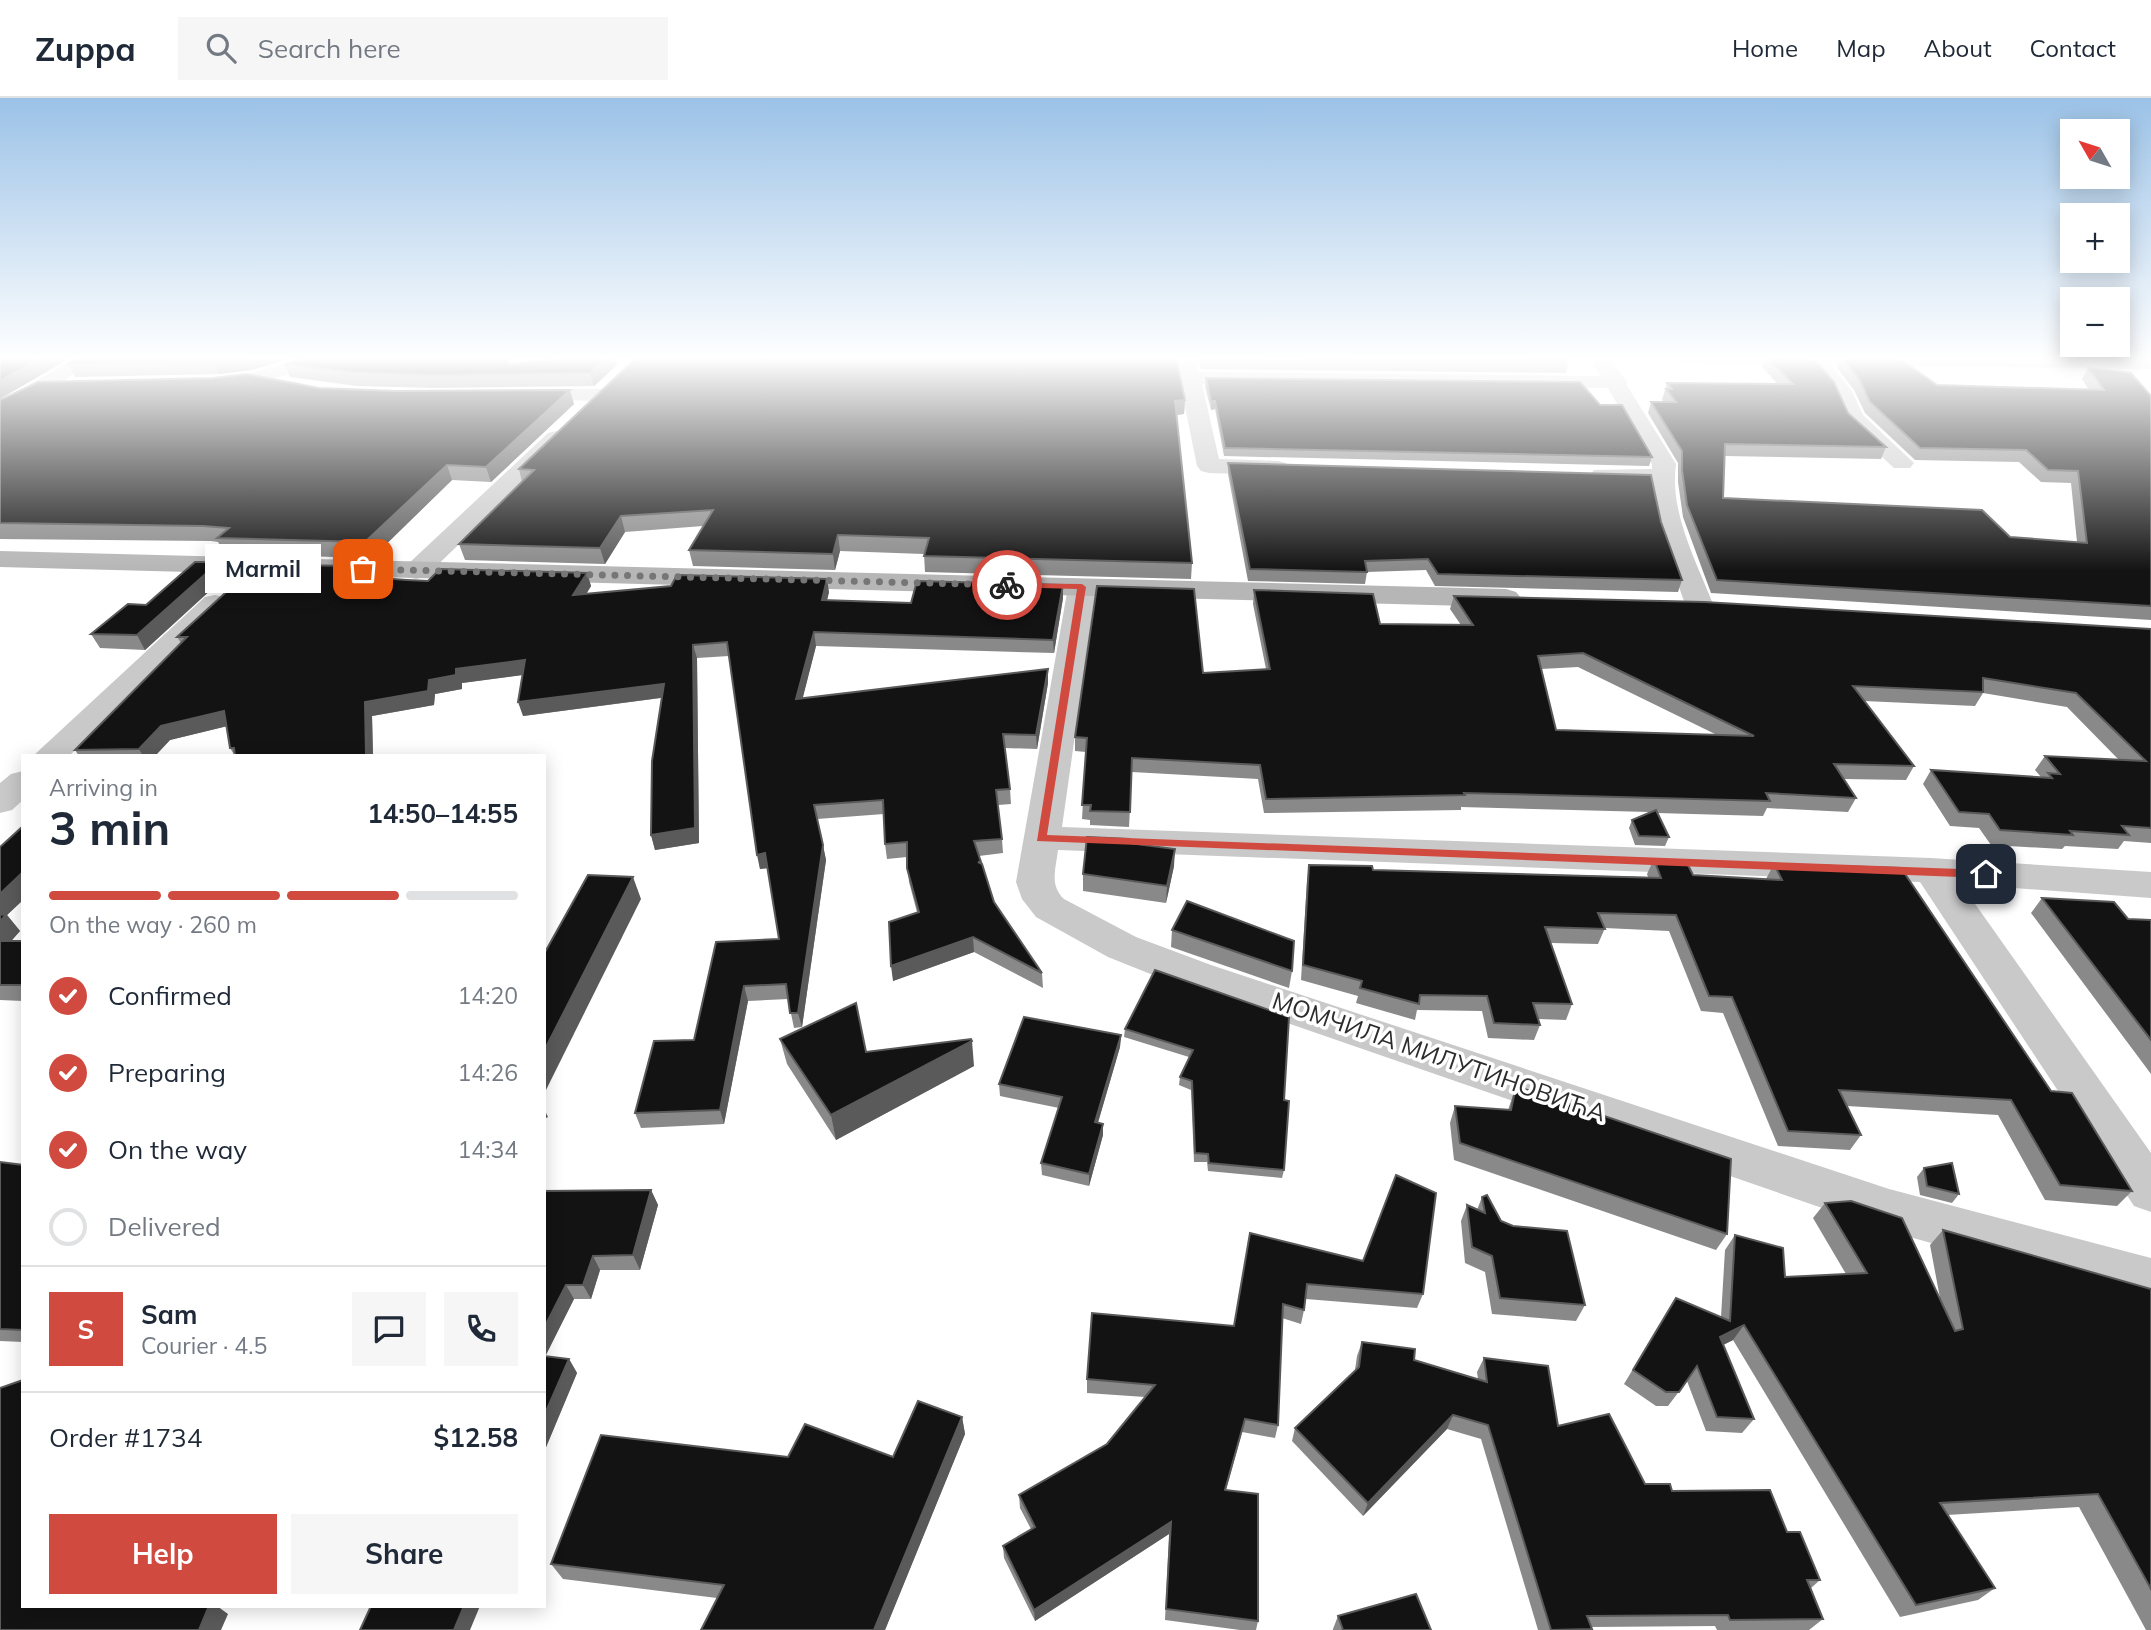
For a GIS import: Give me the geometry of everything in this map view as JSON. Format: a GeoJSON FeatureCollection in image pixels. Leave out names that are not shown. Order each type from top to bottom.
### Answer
{"type":"FeatureCollection","features":[{"type":"Feature","properties":{"kind":"main road"},"geometry":{"type":"LineString","coordinates":[[0,559],[1539,599]]}},
{"type":"Feature","properties":{"kind":"street"},"geometry":{"type":"LineString","coordinates":[[416,571],[566,428]]}},
{"type":"Feature","properties":{"kind":"street"},"geometry":{"type":"LineString","coordinates":[[1201,428],[1209,466],[1305,468]]}},
{"type":"Feature","properties":{"kind":"street"},"geometry":{"type":"LineString","coordinates":[[1644,428],[1664,464],[1660,476],[1671,526],[1698,604]]}},
{"type":"Feature","properties":{"kind":"street"},"geometry":{"type":"LineString","coordinates":[[1864,428],[1902,463]]}},
{"type":"Feature","properties":{"kind":"street"},"geometry":{"type":"LineString","coordinates":[[1578,475],[1660,476]]}},
{"type":"Feature","properties":{"kind":"street"},"geometry":{"type":"LineString","coordinates":[[52,754],[257,565]]}},
{"type":"Feature","properties":{"kind":"street","name":"МОМЧИЛА МИЛУТИНОВИЋА"},"geometry":{"type":"LineString","coordinates":[[1082,587],[1035,882],[1041,899],[1049,908],[1122,947],[1197,975],[1889,1210],[2151,1282]]}},
{"type":"Feature","properties":{"kind":"street"},"geometry":{"type":"LineString","coordinates":[[0,802],[21,783]]}},
{"type":"Feature","properties":{"kind":"street"},"geometry":{"type":"LineString","coordinates":[[1041,838],[1931,870],[2151,885]]}},
{"type":"Feature","properties":{"kind":"street"},"geometry":{"type":"LineString","coordinates":[[1931,870],[2149,1186]]}},
{"type":"Feature","properties":{"kind":"building"},"geometry":{"type":"Polygon","coordinates":[[[0,428],[528,428],[486,467],[447,465],[365,542],[217,538],[229,528],[203,526],[0,523],[0,428]]]}},
{"type":"Feature","properties":{"kind":"building"},"geometry":{"type":"Polygon","coordinates":[[[562,428],[1178,428],[1192,563],[924,556],[929,538],[838,535],[833,554],[689,550],[713,510],[621,516],[600,548],[459,544],[534,470],[519,469],[562,428]]]}},
{"type":"Feature","properties":{"kind":"building"},"geometry":{"type":"Polygon","coordinates":[[[1221,428],[1636,428],[1652,457],[1225,448],[1221,428]]]}},
{"type":"Feature","properties":{"kind":"building"},"geometry":{"type":"Polygon","coordinates":[[[1668,428],[1865,428],[1886,447],[1725,444],[1723,498],[1982,510],[2010,537],[2087,543],[2078,471],[2048,470],[2026,450],[1920,448],[1899,428],[2151,428],[2151,606],[1717,580],[1687,505],[1682,451],[1668,428]]]}},
{"type":"Feature","properties":{"kind":"building"},"geometry":{"type":"Polygon","coordinates":[[[1228,463],[1651,475],[1661,522],[1682,580],[1438,574],[1428,559],[1365,561],[1367,572],[1250,569],[1228,463]]]}},
{"type":"Feature","properties":{"kind":"building"},"geometry":{"type":"Polygon","coordinates":[[[195,562],[219,562],[137,635],[91,634],[128,604],[146,605],[195,562]]]}},
{"type":"Feature","properties":{"kind":"building"},"geometry":{"type":"Polygon","coordinates":[[[257,564],[344,566],[335,575],[428,581],[440,569],[587,573],[573,595],[671,586],[677,575],[827,579],[822,600],[911,603],[917,581],[1063,585],[1053,640],[814,632],[796,699],[1048,669],[1036,735],[1003,734],[1010,789],[996,790],[1002,839],[974,841],[981,862],[978,862],[982,864],[994,902],[1042,973],[973,937],[891,966],[889,922],[919,912],[907,868],[907,842],[885,844],[883,800],[814,805],[823,845],[798,1013],[790,1013],[786,984],[744,986],[720,1110],[635,1113],[654,1041],[694,1040],[716,942],[779,939],[765,853],[757,855],[727,642],[693,645],[695,828],[651,835],[652,761],[664,684],[518,702],[525,660],[456,669],[456,675],[429,680],[428,691],[365,702],[366,754],[235,754],[234,748],[230,748],[224,711],[161,726],[139,749],[75,750],[187,637],[177,637],[257,564]]]}},
{"type":"Feature","properties":{"kind":"building"},"geometry":{"type":"Polygon","coordinates":[[[1097,586],[1194,589],[1203,673],[1270,669],[1254,590],[1373,594],[1380,624],[1473,625],[1454,596],[1704,602],[2151,629],[2151,828],[2122,826],[2129,835],[2070,831],[2073,835],[2000,830],[1989,814],[1959,812],[1931,770],[2052,778],[2048,773],[2060,774],[2045,756],[2146,761],[2076,693],[1983,678],[1983,692],[1853,686],[1914,766],[1834,764],[1856,798],[1766,793],[1770,801],[1464,793],[1465,795],[1266,799],[1260,765],[1132,758],[1130,812],[1090,811],[1091,805],[1082,805],[1087,738],[1075,737],[1097,586]],[[1583,653],[1538,656],[1556,730],[1754,736],[1583,653]]]}},
{"type":"Feature","properties":{"kind":"building"},"geometry":{"type":"Polygon","coordinates":[[[1656,810],[1669,837],[1639,836],[1632,820],[1656,810]]]}},
{"type":"Feature","properties":{"kind":"building"},"geometry":{"type":"Polygon","coordinates":[[[21,828],[21,874],[0,894],[0,847],[21,828]]]}},
{"type":"Feature","properties":{"kind":"building"},"geometry":{"type":"Polygon","coordinates":[[[1087,837],[1129,839],[1128,843],[1175,849],[1167,886],[1083,874],[1087,837]]]}},
{"type":"Feature","properties":{"kind":"building"},"geometry":{"type":"Polygon","coordinates":[[[1654,859],[1686,861],[1693,875],[1782,880],[1774,864],[1901,868],[2051,1091],[2072,1093],[2132,1191],[2060,1185],[2011,1100],[1839,1090],[1861,1135],[1788,1131],[1732,997],[1709,996],[1676,915],[1598,913],[1605,929],[1545,927],[1572,1004],[1533,1003],[1540,1025],[1494,1023],[1487,996],[1420,995],[1419,1004],[1360,988],[1362,981],[1303,965],[1309,865],[1372,866],[1373,870],[1661,878],[1654,859]]]}},
{"type":"Feature","properties":{"kind":"building"},"geometry":{"type":"Polygon","coordinates":[[[588,875],[633,877],[546,1047],[546,950],[588,875]]]}},
{"type":"Feature","properties":{"kind":"building"},"geometry":{"type":"Polygon","coordinates":[[[2042,898],[2114,902],[2128,919],[2151,920],[2151,1040],[2042,898]]]}},
{"type":"Feature","properties":{"kind":"building"},"geometry":{"type":"Polygon","coordinates":[[[1187,901],[1294,941],[1292,971],[1172,930],[1187,901]]]}},
{"type":"Feature","properties":{"kind":"building"},"geometry":{"type":"Polygon","coordinates":[[[0,941],[21,941],[21,985],[0,985],[0,941]]]}},
{"type":"Feature","properties":{"kind":"building"},"geometry":{"type":"Polygon","coordinates":[[[1155,970],[1289,1017],[1284,1100],[1289,1101],[1284,1170],[1209,1163],[1208,1154],[1195,1153],[1192,1081],[1180,1077],[1193,1050],[1125,1029],[1155,970]]]}},
{"type":"Feature","properties":{"kind":"building"},"geometry":{"type":"Polygon","coordinates":[[[856,1003],[866,1052],[972,1041],[831,1115],[780,1039],[856,1003]]]}},
{"type":"Feature","properties":{"kind":"building"},"geometry":{"type":"Polygon","coordinates":[[[1024,1017],[1121,1035],[1095,1122],[1103,1124],[1089,1174],[1041,1163],[1062,1097],[999,1084],[1024,1017]]]}},
{"type":"Feature","properties":{"kind":"building"},"geometry":{"type":"Polygon","coordinates":[[[1516,1086],[1731,1159],[1727,1234],[1460,1143],[1455,1106],[1511,1110],[1516,1086]]]}},
{"type":"Feature","properties":{"kind":"building"},"geometry":{"type":"Polygon","coordinates":[[[0,1162],[21,1165],[21,1330],[0,1329],[0,1162]]]}},
{"type":"Feature","properties":{"kind":"building"},"geometry":{"type":"Polygon","coordinates":[[[1952,1163],[1959,1194],[1927,1186],[1924,1168],[1952,1163]]]}},
{"type":"Feature","properties":{"kind":"building"},"geometry":{"type":"Polygon","coordinates":[[[1396,1175],[1436,1193],[1423,1294],[1307,1284],[1304,1310],[1283,1304],[1278,1425],[1245,1419],[1225,1490],[1258,1494],[1258,1621],[1166,1609],[1171,1522],[1034,1610],[1003,1546],[1035,1527],[1019,1495],[1107,1444],[1155,1385],[1087,1379],[1092,1313],[1234,1326],[1250,1233],[1363,1261],[1396,1175]]]}},
{"type":"Feature","properties":{"kind":"building"},"geometry":{"type":"Polygon","coordinates":[[[651,1190],[633,1255],[593,1256],[583,1285],[566,1285],[546,1324],[546,1191],[651,1190]]]}},
{"type":"Feature","properties":{"kind":"building"},"geometry":{"type":"Polygon","coordinates":[[[1487,1195],[1501,1221],[1513,1226],[1567,1231],[1585,1305],[1500,1298],[1492,1256],[1472,1247],[1467,1205],[1485,1213],[1482,1197],[1487,1195]]]}},
{"type":"Feature","properties":{"kind":"building"},"geometry":{"type":"Polygon","coordinates":[[[1851,1201],[1902,1218],[1955,1331],[1963,1329],[1943,1230],[2151,1289],[2151,1589],[2098,1494],[1940,1503],[1995,1588],[1916,1605],[1744,1325],[1720,1337],[1754,1419],[1717,1417],[1697,1366],[1679,1392],[1666,1392],[1633,1370],[1676,1298],[1730,1321],[1735,1235],[1783,1248],[1785,1277],[1867,1273],[1825,1203],[1851,1201]]]}},
{"type":"Feature","properties":{"kind":"building"},"geometry":{"type":"Polygon","coordinates":[[[1362,1342],[1415,1349],[1414,1360],[1487,1382],[1484,1358],[1548,1366],[1558,1426],[1609,1414],[1645,1484],[1670,1484],[1672,1491],[1770,1490],[1787,1532],[1800,1532],[1820,1580],[1807,1580],[1823,1619],[1730,1620],[1728,1615],[1587,1616],[1592,1629],[1551,1630],[1488,1425],[1453,1415],[1368,1503],[1295,1428],[1359,1367],[1362,1342]]]}},
{"type":"Feature","properties":{"kind":"building"},"geometry":{"type":"Polygon","coordinates":[[[546,1356],[569,1359],[546,1411],[546,1356]]]}},
{"type":"Feature","properties":{"kind":"building"},"geometry":{"type":"Polygon","coordinates":[[[21,1381],[21,1608],[208,1608],[199,1630],[0,1630],[0,1388],[21,1381]]]}},
{"type":"Feature","properties":{"kind":"building"},"geometry":{"type":"Polygon","coordinates":[[[918,1401],[962,1417],[874,1630],[701,1630],[724,1585],[551,1564],[601,1435],[788,1457],[805,1424],[893,1457],[918,1401]]]}},
{"type":"Feature","properties":{"kind":"building"},"geometry":{"type":"Polygon","coordinates":[[[1416,1594],[1431,1630],[1343,1630],[1338,1616],[1416,1594]]]}},
{"type":"Feature","properties":{"kind":"building"},"geometry":{"type":"Polygon","coordinates":[[[370,1608],[463,1608],[454,1630],[360,1630],[370,1608]]]}},
{"type":"Feature","properties":{"kind":"way so far"},"geometry":{"type":"LineString","coordinates":[[363,569],[1007,585]]}},
{"type":"Feature","properties":{"kind":"place","name":"Marmil"},"geometry":{"type":"Point","coordinates":[363,569]}},
{"type":"Feature","properties":{"kind":"route"},"geometry":{"type":"LineString","coordinates":[[1007,585],[1082,587],[1041,838],[1986,874]]}}]}
